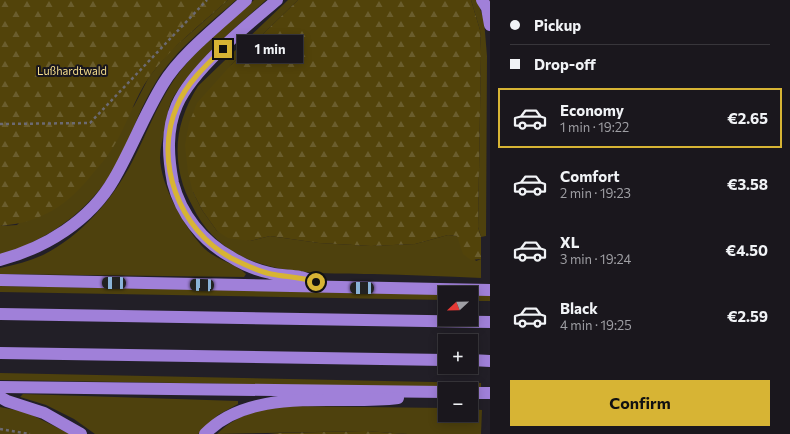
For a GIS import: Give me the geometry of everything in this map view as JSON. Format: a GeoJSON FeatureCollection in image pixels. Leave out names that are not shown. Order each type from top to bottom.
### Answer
{"type":"FeatureCollection","features":[{"type":"Feature","properties":{"kind":"highway"},"geometry":{"type":"LineString","coordinates":[[0,260],[18,255],[50,240],[75,224],[95,204],[113,181],[163,83],[185,57],[246,0]]}},
{"type":"Feature","properties":{"kind":"highway"},"geometry":{"type":"LineString","coordinates":[[277,0],[211,60],[186,90],[177,106],[172,124],[168,146],[171,171],[176,194],[185,215],[200,233],[215,247],[244,265],[270,274],[301,277],[330,288]]}},
{"type":"Feature","properties":{"kind":"highway"},"geometry":{"type":"LineString","coordinates":[[482,0],[486,8],[490,25]]}},
{"type":"Feature","properties":{"kind":"highway"},"geometry":{"type":"LineString","coordinates":[[0,280],[330,288],[490,290]]}},
{"type":"Feature","properties":{"kind":"highway"},"geometry":{"type":"LineString","coordinates":[[0,314],[490,322]]}},
{"type":"Feature","properties":{"kind":"highway"},"geometry":{"type":"LineString","coordinates":[[0,353],[438,360]]}},
{"type":"Feature","properties":{"kind":"highway"},"geometry":{"type":"LineString","coordinates":[[478,360],[490,361]]}},
{"type":"Feature","properties":{"kind":"highway"},"geometry":{"type":"LineString","coordinates":[[0,387],[438,392]]}},
{"type":"Feature","properties":{"kind":"highway"},"geometry":{"type":"LineString","coordinates":[[205,434],[236,412],[282,401],[376,401],[438,393]]}},
{"type":"Feature","properties":{"kind":"highway"},"geometry":{"type":"LineString","coordinates":[[478,393],[490,393]]}},
{"type":"Feature","properties":{"kind":"highway"},"geometry":{"type":"LineString","coordinates":[[0,397],[7,401],[44,413],[81,434]]}},
{"type":"Feature","properties":{"kind":"path"},"geometry":{"type":"LineString","coordinates":[[0,124],[90,123],[207,0]]}},
{"type":"Feature","properties":{"kind":"path"},"geometry":{"type":"LineString","coordinates":[[0,429],[30,434]]}},
{"type":"Feature","properties":{"kind":"shaded area"},"geometry":{"type":"Polygon","coordinates":[[[228,0],[236,0],[193,38],[164,70],[146,99],[112,173],[100,189],[72,217],[56,229],[39,239],[0,256],[0,226],[17,225],[134,106],[149,77],[169,52],[228,0]]]}},
{"type":"Feature","properties":{"kind":"shaded area"},"geometry":{"type":"Polygon","coordinates":[[[254,0],[266,0],[205,57],[183,82],[174,96],[168,112],[160,154],[161,169],[164,180],[180,216],[206,250],[241,270],[246,274],[244,277],[0,274],[0,268],[43,255],[57,247],[70,238],[95,215],[106,203],[124,176],[137,153],[160,104],[178,74],[198,51],[254,0]]]}},
{"type":"Feature","properties":{"kind":"shaded area"},"geometry":{"type":"Polygon","coordinates":[[[288,0],[298,0],[231,65],[193,192],[202,210],[217,231],[250,241],[270,236],[319,243],[370,246],[415,244],[448,235],[457,236],[476,261],[481,259],[481,278],[323,273],[274,267],[252,261],[231,250],[213,235],[197,215],[184,189],[178,159],[179,134],[191,98],[198,86],[288,0]]]}},
{"type":"Feature","properties":{"kind":"shaded area"},"geometry":{"type":"Polygon","coordinates":[[[471,0],[477,0],[484,20],[487,56],[486,236],[481,237],[478,227],[481,52],[480,30],[471,0]]]}},
{"type":"Feature","properties":{"kind":"shaded area"},"geometry":{"type":"Polygon","coordinates":[[[0,286],[438,294],[438,300],[0,292],[0,286]]]}},
{"type":"Feature","properties":{"kind":"shaded area"},"geometry":{"type":"Polygon","coordinates":[[[478,295],[490,295],[490,301],[478,301],[478,295]]]}},
{"type":"Feature","properties":{"kind":"shaded area"},"geometry":{"type":"Polygon","coordinates":[[[0,373],[438,382],[438,387],[0,380],[0,373]]]}},
{"type":"Feature","properties":{"kind":"shaded area"},"geometry":{"type":"Polygon","coordinates":[[[478,383],[481,383],[481,388],[478,388],[478,383]]]}},
{"type":"Feature","properties":{"kind":"shaded area"},"geometry":{"type":"Polygon","coordinates":[[[23,394],[238,401],[238,404],[218,415],[198,434],[95,434],[74,419],[46,405],[20,397],[23,394]]]}},
{"type":"Feature","properties":{"kind":"shaded area"},"geometry":{"type":"Polygon","coordinates":[[[284,406],[438,408],[438,422],[478,422],[478,410],[482,410],[481,434],[408,434],[365,431],[217,434],[232,422],[248,414],[284,406]]]}},
{"type":"Feature","properties":{"kind":"shaded area"},"geometry":{"type":"Polygon","coordinates":[[[0,407],[26,412],[70,434],[0,434],[0,407]]]}},
{"type":"Feature","properties":{"kind":"green space","name":"Lußhardtwald"},"geometry":{"type":"Polygon","coordinates":[[[0,0],[228,0],[187,36],[158,65],[139,93],[112,149],[99,167],[74,194],[64,203],[42,216],[29,221],[0,226],[0,0]]]}},
{"type":"Feature","properties":{"kind":"green space"},"geometry":{"type":"Polygon","coordinates":[[[298,0],[471,0],[480,30],[481,52],[478,227],[481,237],[481,259],[471,260],[463,254],[457,236],[448,235],[415,244],[371,246],[319,243],[270,236],[250,241],[228,238],[217,231],[202,210],[193,192],[188,172],[185,145],[189,123],[197,103],[231,65],[298,0]]]}},
{"type":"Feature","properties":{"kind":"green space"},"geometry":{"type":"Polygon","coordinates":[[[365,431],[408,434],[268,434],[279,433],[365,431]]]}},
{"type":"Feature","properties":{"kind":"route"},"geometry":{"type":"LineString","coordinates":[[223,49],[206,65],[186,90],[177,106],[168,146],[176,194],[185,215],[200,233],[215,247],[230,257],[244,265],[270,274],[301,277],[316,282]]}}]}
